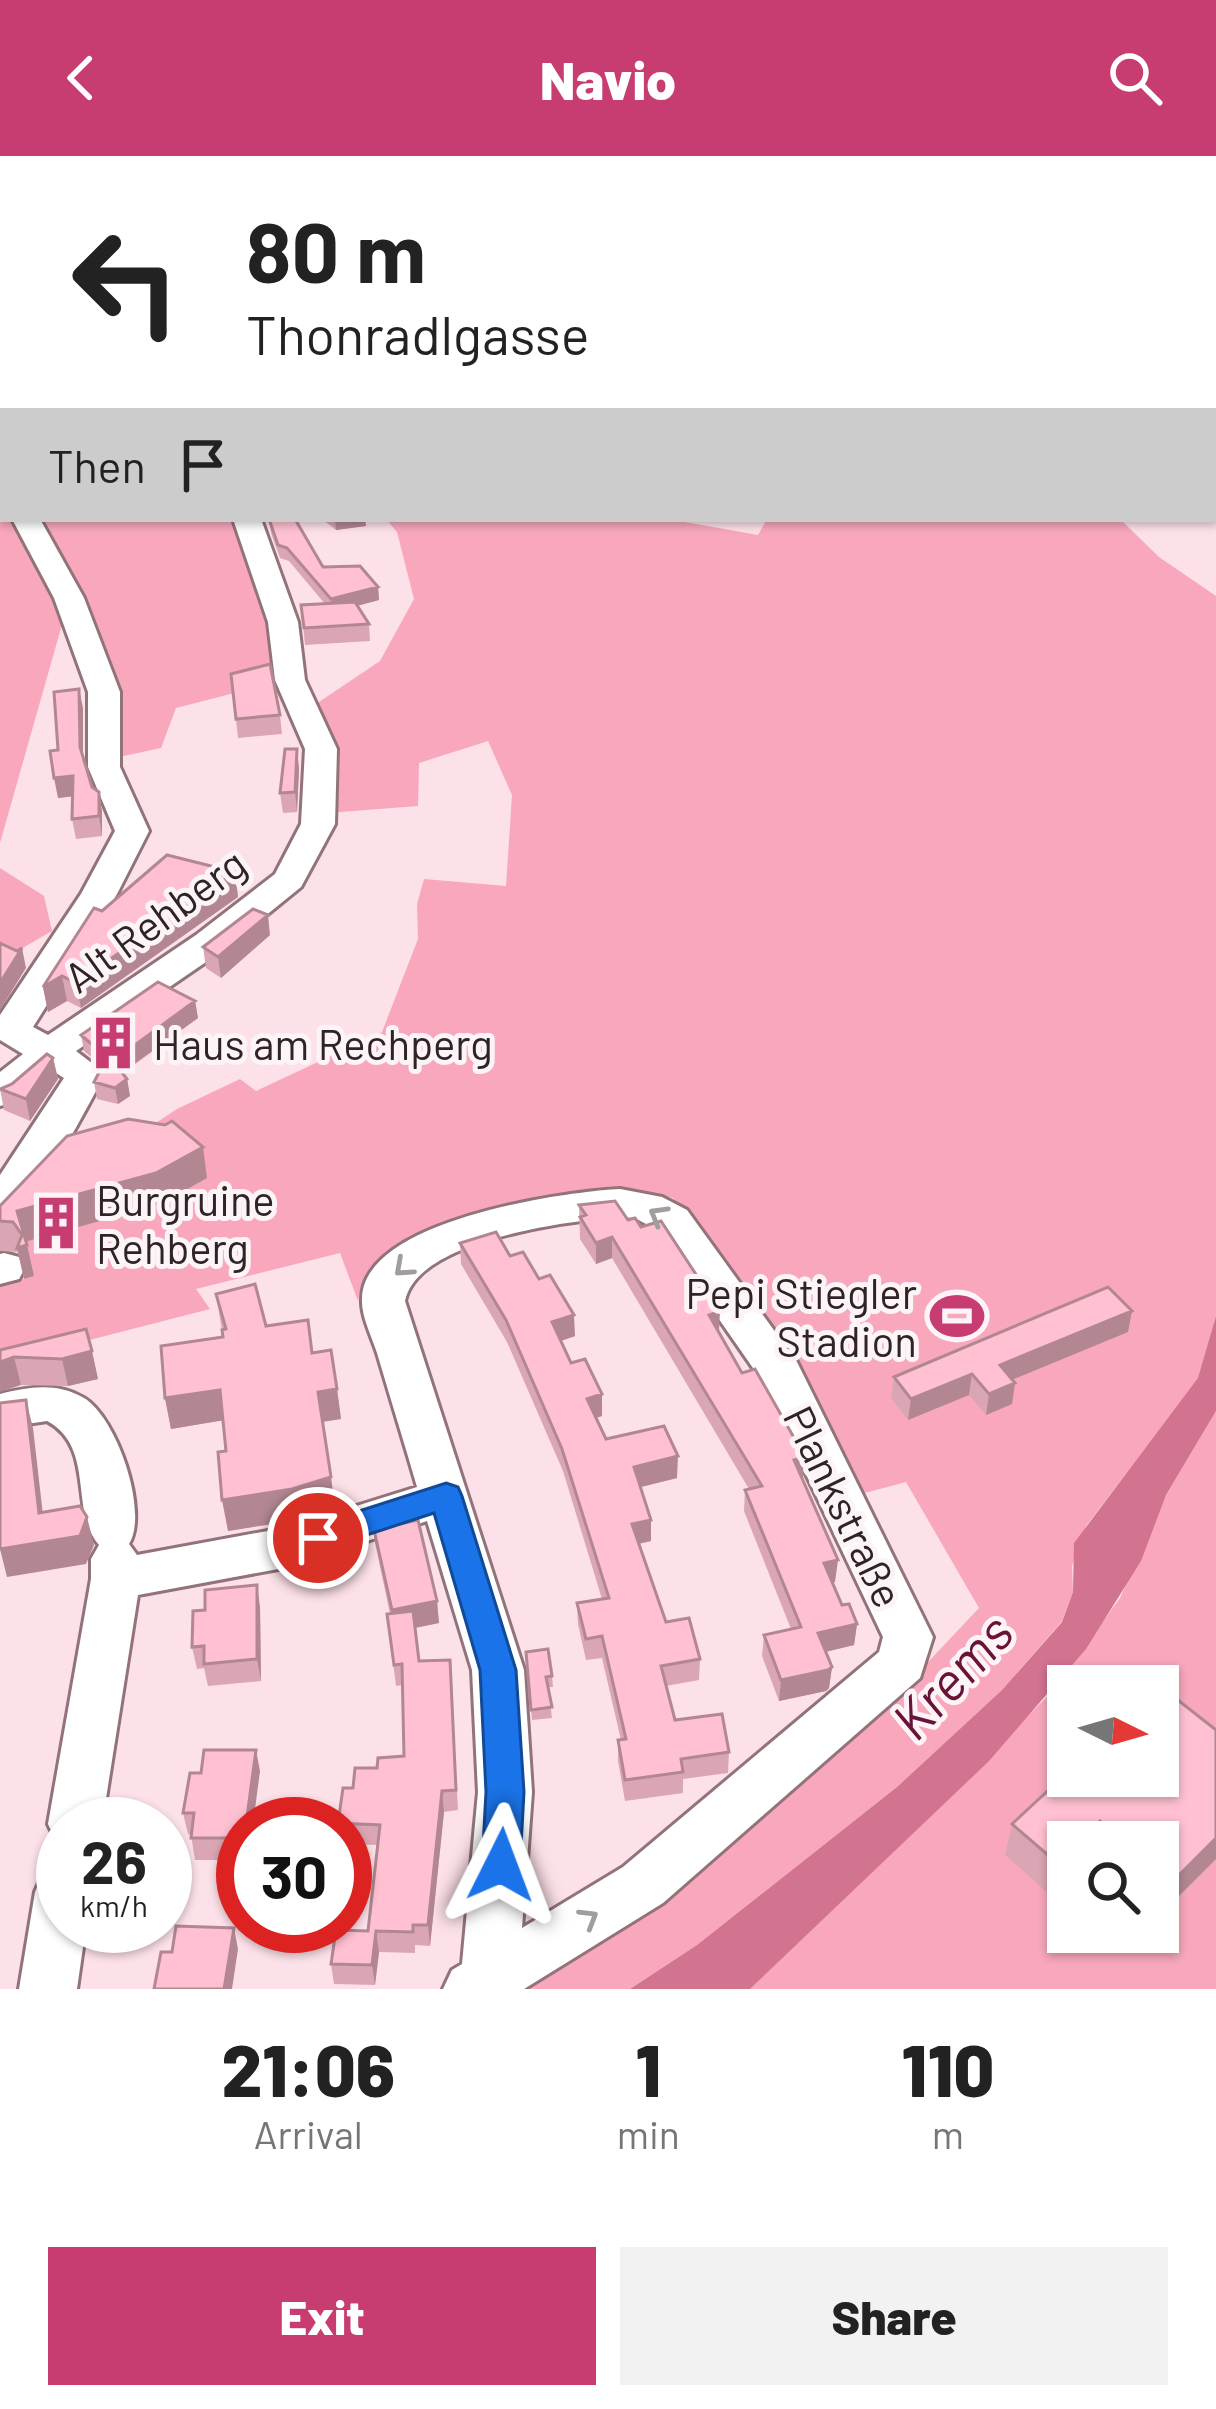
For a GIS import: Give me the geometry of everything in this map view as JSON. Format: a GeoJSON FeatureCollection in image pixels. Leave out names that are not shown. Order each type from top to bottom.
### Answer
{"type":"FeatureCollection","features":[{"type":"Feature","properties":{"kind":"street"},"geometry":{"type":"LineString","coordinates":[[0,1198],[23,1178],[86,1075],[13,1031],[18,1016],[99,894],[132,831],[104,767],[104,692],[69,598],[28,522]]}},
{"type":"Feature","properties":{"kind":"street","name":"Alt Rehberg"},"geometry":{"type":"LineString","coordinates":[[0,1093],[289,880],[318,824],[321,749],[300,711],[273,587],[248,522]]}},
{"type":"Feature","properties":{"kind":"street","name":"Plankstraße"},"geometry":{"type":"LineString","coordinates":[[446,1496],[383,1301],[389,1277],[410,1258],[508,1223],[618,1202],[648,1206],[672,1220],[781,1374],[908,1637],[902,1663],[643,1885],[480,1984]]}},
{"type":"Feature","properties":{"kind":"street"},"geometry":{"type":"LineString","coordinates":[[0,1411],[34,1403],[60,1406],[76,1417],[97,1450],[115,1556],[79,1797]]}},
{"type":"Feature","properties":{"kind":"street"},"geometry":{"type":"LineString","coordinates":[[115,1556],[290,1547],[446,1496],[498,1670],[505,1792],[499,1901],[480,1984]]}},
{"type":"Feature","properties":{"kind":"street"},"geometry":{"type":"LineString","coordinates":[[48,1989],[54,1953]]}},
{"type":"Feature","properties":{"kind":"shaded area"},"geometry":{"type":"Polygon","coordinates":[[[0,522],[260,522],[245,526],[266,588],[282,681],[176,708],[161,748],[114,758],[63,621],[0,843],[0,522]]]}},
{"type":"Feature","properties":{"kind":"shaded area"},"geometry":{"type":"Polygon","coordinates":[[[389,522],[685,522],[758,535],[765,522],[1123,522],[1159,557],[1216,596],[1216,1316],[1199,1378],[1086,1526],[1072,1566],[1073,1592],[1062,1621],[1002,1690],[897,1787],[697,1945],[630,1989],[508,1989],[914,1677],[979,1608],[906,1482],[861,1494],[792,1371],[673,1198],[608,1191],[478,1214],[409,1240],[383,1256],[366,1274],[358,1301],[340,1253],[196,1289],[210,1309],[0,1363],[0,1286],[34,1276],[24,1242],[161,1204],[207,1178],[133,1138],[177,1109],[240,1079],[256,1091],[382,1032],[418,939],[417,904],[424,879],[506,886],[512,795],[488,741],[419,763],[418,806],[327,813],[307,710],[380,661],[414,599],[397,532],[389,522]]]}},
{"type":"Feature","properties":{"kind":"shaded area"},"geometry":{"type":"Polygon","coordinates":[[[0,868],[44,896],[52,931],[0,961],[0,868]]]}},
{"type":"Feature","properties":{"kind":"shaded area","name":"Krems"},"geometry":{"type":"Polygon","coordinates":[[[1216,1316],[1216,1411],[1166,1495],[1141,1561],[1072,1665],[1047,1665],[1047,1694],[989,1761],[750,1989],[630,1989],[697,1945],[897,1787],[1002,1690],[1062,1622],[1073,1592],[1074,1543],[1198,1378],[1216,1316]]]}},
{"type":"Feature","properties":{"kind":"shaded area"},"geometry":{"type":"Polygon","coordinates":[[[1216,1411],[1216,1989],[750,1989],[1047,1697],[1047,1797],[1179,1797],[1179,1665],[1071,1665],[1120,1598],[1166,1495],[1216,1411]]]}},
{"type":"Feature","properties":{"kind":"building"},"geometry":{"type":"Polygon","coordinates":[[[270,522],[297,522],[323,567],[360,566],[378,587],[331,599],[287,548],[278,545],[270,522]]]}},
{"type":"Feature","properties":{"kind":"building"},"geometry":{"type":"Polygon","coordinates":[[[355,602],[369,624],[304,628],[301,605],[355,602]]]}},
{"type":"Feature","properties":{"kind":"building"},"geometry":{"type":"Polygon","coordinates":[[[270,664],[280,715],[236,719],[231,674],[270,664]]]}},
{"type":"Feature","properties":{"kind":"building"},"geometry":{"type":"Polygon","coordinates":[[[79,689],[80,747],[92,787],[99,792],[99,816],[72,819],[73,776],[54,778],[50,751],[58,750],[54,692],[79,689]]]}},
{"type":"Feature","properties":{"kind":"building"},"geometry":{"type":"Polygon","coordinates":[[[285,749],[297,749],[295,792],[280,793],[285,749]]]}},
{"type":"Feature","properties":{"kind":"building"},"geometry":{"type":"Polygon","coordinates":[[[167,855],[235,872],[76,983],[62,976],[43,987],[94,908],[102,911],[167,855]]]}},
{"type":"Feature","properties":{"kind":"building"},"geometry":{"type":"Polygon","coordinates":[[[253,909],[268,915],[218,957],[203,947],[253,909]]]}},
{"type":"Feature","properties":{"kind":"building"},"geometry":{"type":"Polygon","coordinates":[[[0,943],[17,951],[22,948],[0,983],[0,943]]]}},
{"type":"Feature","properties":{"kind":"building"},"geometry":{"type":"Polygon","coordinates":[[[158,982],[195,1001],[113,1061],[127,1079],[115,1088],[94,1082],[107,1057],[81,1035],[158,982]]]}},
{"type":"Feature","properties":{"kind":"building"},"geometry":{"type":"Polygon","coordinates":[[[47,1054],[53,1058],[26,1099],[0,1089],[12,1084],[47,1054]]]}},
{"type":"Feature","properties":{"kind":"building"},"geometry":{"type":"Polygon","coordinates":[[[128,1119],[165,1125],[172,1121],[203,1147],[156,1173],[17,1211],[27,1245],[17,1248],[22,1235],[13,1222],[0,1221],[0,1206],[67,1136],[128,1119]]]}},
{"type":"Feature","properties":{"kind":"building"},"geometry":{"type":"Polygon","coordinates":[[[615,1201],[628,1220],[635,1218],[641,1227],[661,1221],[720,1311],[709,1315],[742,1373],[755,1369],[805,1457],[794,1460],[838,1560],[824,1563],[842,1605],[849,1604],[857,1624],[818,1633],[832,1667],[828,1670],[781,1680],[764,1635],[801,1627],[745,1490],[762,1486],[612,1237],[596,1243],[580,1217],[586,1215],[579,1205],[615,1201]]]}},
{"type":"Feature","properties":{"kind":"building"},"geometry":{"type":"Polygon","coordinates":[[[496,1232],[510,1256],[523,1252],[539,1279],[550,1275],[574,1315],[552,1322],[571,1363],[585,1359],[602,1394],[587,1399],[606,1439],[664,1426],[678,1456],[634,1467],[651,1520],[632,1524],[666,1622],[689,1618],[700,1659],[661,1666],[675,1720],[722,1714],[729,1752],[681,1759],[683,1772],[625,1780],[618,1740],[626,1739],[602,1636],[586,1639],[577,1603],[609,1598],[562,1449],[506,1320],[460,1243],[496,1232]]]}},
{"type":"Feature","properties":{"kind":"building"},"geometry":{"type":"Polygon","coordinates":[[[255,1284],[266,1326],[308,1320],[312,1353],[331,1350],[337,1389],[318,1392],[331,1477],[292,1489],[222,1500],[218,1452],[226,1451],[220,1390],[165,1398],[161,1346],[223,1337],[226,1329],[216,1294],[255,1284]]]}},
{"type":"Feature","properties":{"kind":"building"},"geometry":{"type":"Polygon","coordinates":[[[1108,1287],[1132,1311],[1000,1365],[1015,1383],[989,1394],[972,1374],[911,1399],[894,1377],[1108,1287]]]}},
{"type":"Feature","properties":{"kind":"building"},"geometry":{"type":"Polygon","coordinates":[[[86,1329],[92,1351],[62,1359],[14,1357],[0,1362],[0,1350],[86,1329]]]}},
{"type":"Feature","properties":{"kind":"building"},"geometry":{"type":"Polygon","coordinates":[[[26,1400],[39,1513],[80,1506],[87,1517],[80,1536],[0,1549],[0,1403],[26,1400]]]}},
{"type":"Feature","properties":{"kind":"building"},"geometry":{"type":"Polygon","coordinates":[[[398,1513],[400,1524],[418,1520],[437,1601],[392,1610],[372,1521],[398,1513]]]}},
{"type":"Feature","properties":{"kind":"building"},"geometry":{"type":"Polygon","coordinates":[[[257,1585],[257,1659],[204,1664],[204,1646],[192,1647],[193,1611],[205,1610],[205,1590],[257,1585]]]}},
{"type":"Feature","properties":{"kind":"building"},"geometry":{"type":"Polygon","coordinates":[[[413,1611],[419,1661],[450,1660],[456,1790],[442,1791],[428,1925],[413,1925],[413,1932],[376,1931],[372,1965],[331,1964],[333,1953],[372,1953],[380,1825],[372,1825],[372,1797],[342,1797],[343,1788],[353,1788],[355,1768],[377,1768],[378,1758],[404,1756],[402,1664],[394,1665],[387,1614],[413,1611]]]}},
{"type":"Feature","properties":{"kind":"building"},"geometry":{"type":"Polygon","coordinates":[[[548,1649],[552,1676],[546,1677],[552,1707],[531,1710],[526,1652],[548,1649]]]}},
{"type":"Feature","properties":{"kind":"building"},"geometry":{"type":"Polygon","coordinates":[[[1179,1701],[1216,1730],[1216,1838],[1179,1875],[1179,1821],[1047,1821],[1047,1854],[1012,1824],[1047,1792],[1047,1797],[1179,1797],[1179,1701]]]}},
{"type":"Feature","properties":{"kind":"building"},"geometry":{"type":"Polygon","coordinates":[[[204,1750],[256,1750],[250,1797],[216,1797],[216,1838],[192,1838],[192,1797],[186,1797],[190,1773],[201,1773],[204,1750]]]}},
{"type":"Feature","properties":{"kind":"building"},"geometry":{"type":"Polygon","coordinates":[[[192,1927],[216,1927],[216,1953],[230,1953],[224,1989],[154,1989],[161,1953],[192,1953],[192,1927]]]}},
{"type":"Feature","properties":{"kind":"place","name":"Haus am Rechperg"},"geometry":{"type":"Point","coordinates":[113,1043]}},
{"type":"Feature","properties":{"kind":"place","name":"Burgruine Rehberg"},"geometry":{"type":"Point","coordinates":[56,1223]}},
{"type":"Feature","properties":{"kind":"place","name":"Pepi Stiegler Stadion"},"geometry":{"type":"Point","coordinates":[957,1316]}},
{"type":"Feature","properties":{"kind":"route"},"geometry":{"type":"LineString","coordinates":[[318,1538],[446,1496],[498,1670],[505,1792],[501,1865]]}}]}
